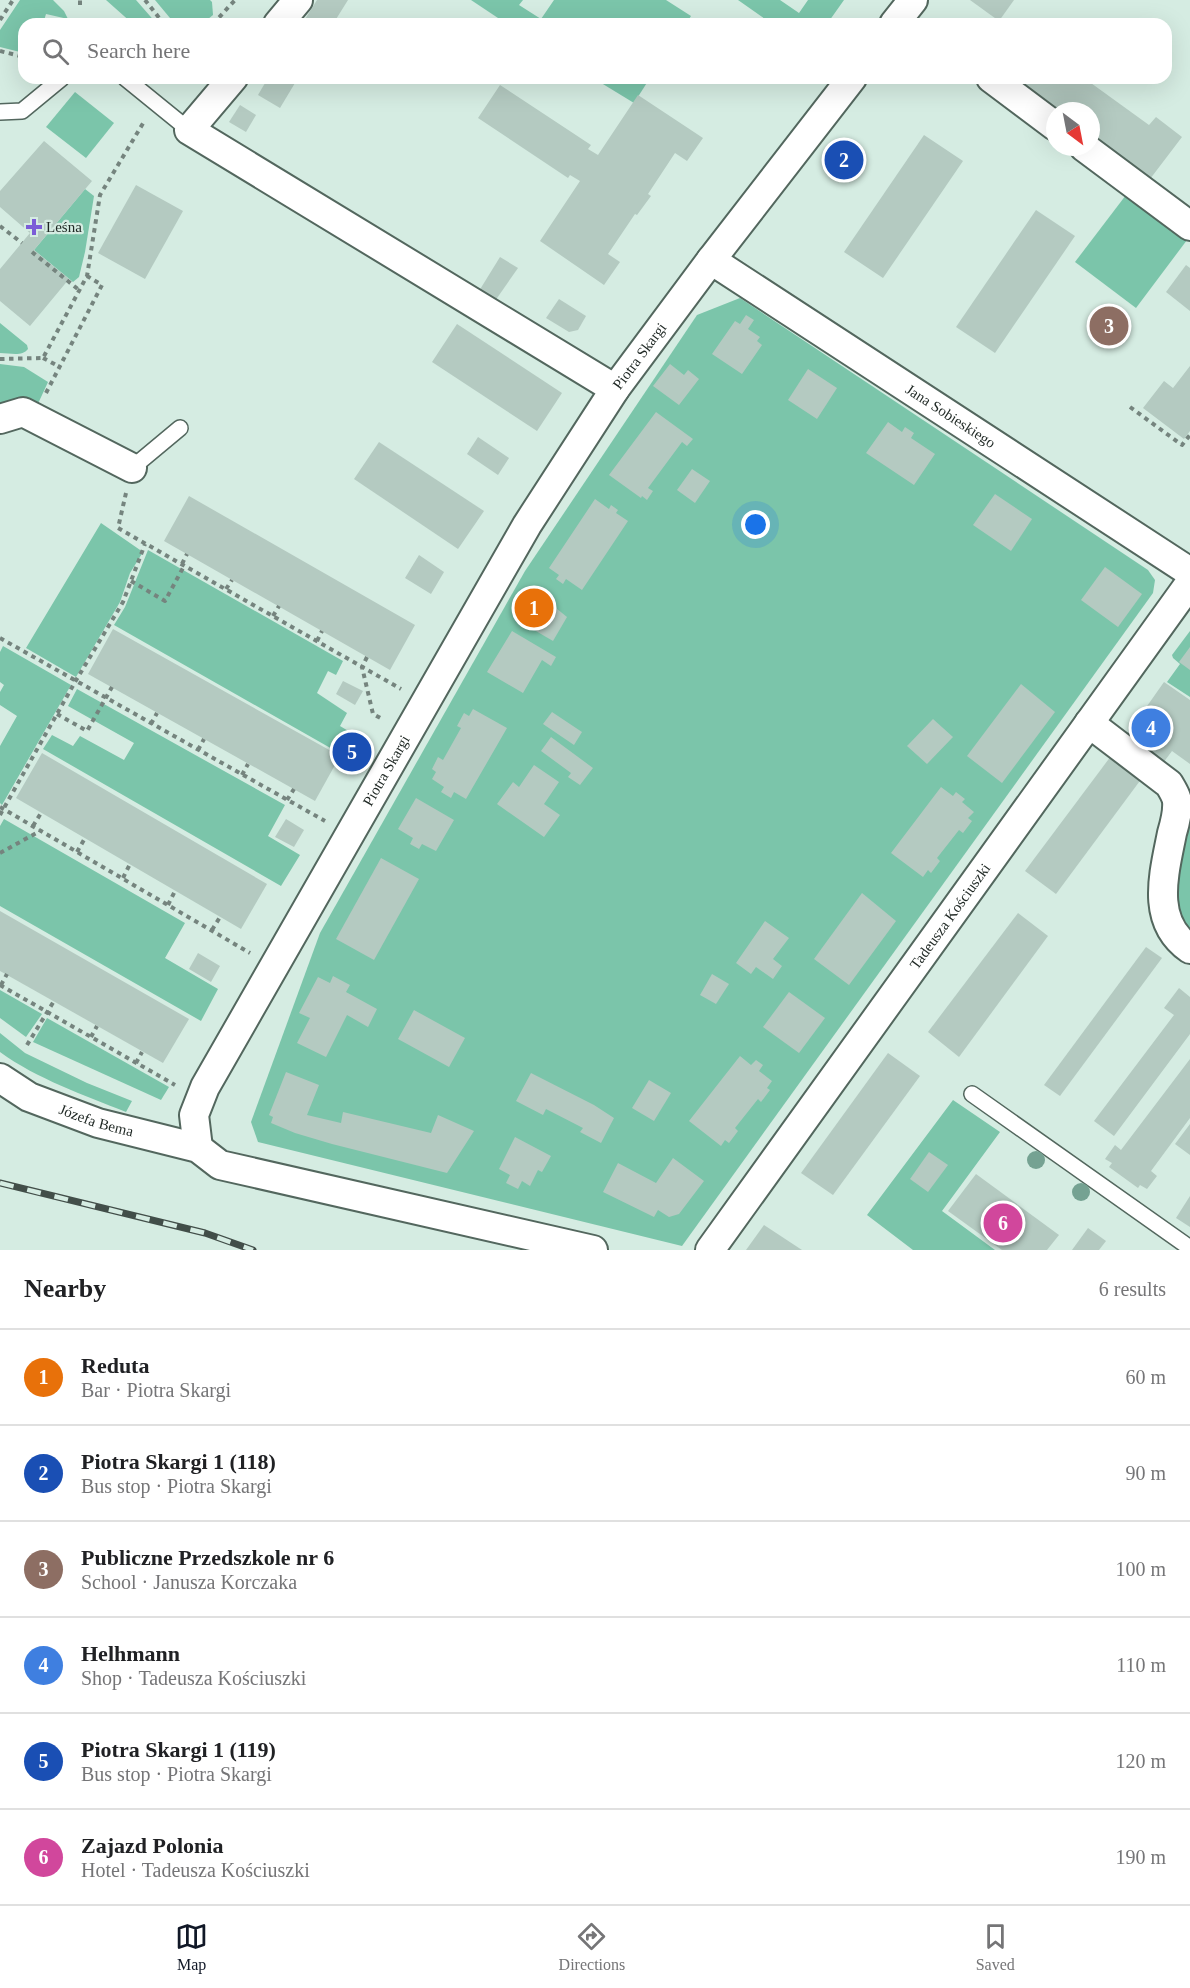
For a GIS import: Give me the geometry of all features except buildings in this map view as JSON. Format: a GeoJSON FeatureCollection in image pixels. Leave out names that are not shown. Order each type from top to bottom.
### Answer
{"type":"FeatureCollection","features":[{"type":"Feature","properties":{"kind":"street"},"geometry":{"type":"LineString","coordinates":[[283,18],[298,0]]}},
{"type":"Feature","properties":{"kind":"street"},"geometry":{"type":"LineString","coordinates":[[228,84],[189,130],[615,389]]}},
{"type":"Feature","properties":{"kind":"street","name":"Piotra Skargi"},"geometry":{"type":"LineString","coordinates":[[198,1148],[194,1115],[205,1087],[527,525],[615,389],[711,260],[847,84]]}},
{"type":"Feature","properties":{"kind":"street"},"geometry":{"type":"LineString","coordinates":[[999,84],[1046,119]]}},
{"type":"Feature","properties":{"kind":"street"},"geometry":{"type":"LineString","coordinates":[[1096,156],[1190,226]]}},
{"type":"Feature","properties":{"kind":"street","name":"Jana Sobieskiego"},"geometry":{"type":"LineString","coordinates":[[711,260],[1190,572]]}},
{"type":"Feature","properties":{"kind":"street"},"geometry":{"type":"LineString","coordinates":[[0,419],[22,412],[132,468]]}},
{"type":"Feature","properties":{"kind":"street","name":"Tadeusza Kościuszki"},"geometry":{"type":"LineString","coordinates":[[710,1250],[1190,583]]}},
{"type":"Feature","properties":{"kind":"street"},"geometry":{"type":"LineString","coordinates":[[1089,723],[1169,784],[1177,799],[1177,811],[1165,869],[1164,911],[1178,940],[1190,949]]}},
{"type":"Feature","properties":{"kind":"street","name":"Józefa Bema"},"geometry":{"type":"LineString","coordinates":[[0,1078],[29,1097],[98,1123],[198,1148]]}},
{"type":"Feature","properties":{"kind":"street"},"geometry":{"type":"LineString","coordinates":[[198,1148],[220,1165],[593,1250]]}},
{"type":"Feature","properties":{"kind":"lane"},"geometry":{"type":"LineString","coordinates":[[0,112],[22,111],[55,84]]}},
{"type":"Feature","properties":{"kind":"lane"},"geometry":{"type":"LineString","coordinates":[[132,84],[189,130]]}},
{"type":"Feature","properties":{"kind":"lane"},"geometry":{"type":"LineString","coordinates":[[132,468],[180,428]]}},
{"type":"Feature","properties":{"kind":"lane"},"geometry":{"type":"LineString","coordinates":[[972,1094],[1190,1248]]}},
{"type":"Feature","properties":{"kind":"path"},"geometry":{"type":"LineString","coordinates":[[0,20],[13,0]]}},
{"type":"Feature","properties":{"kind":"path"},"geometry":{"type":"LineString","coordinates":[[145,0],[159,18]]}},
{"type":"Feature","properties":{"kind":"path"},"geometry":{"type":"LineString","coordinates":[[218,18],[235,0]]}},
{"type":"Feature","properties":{"kind":"path"},"geometry":{"type":"LineString","coordinates":[[0,51],[18,56]]}},
{"type":"Feature","properties":{"kind":"path"},"geometry":{"type":"LineString","coordinates":[[43,358],[87,276],[100,195],[155,103]]}},
{"type":"Feature","properties":{"kind":"path"},"geometry":{"type":"LineString","coordinates":[[0,226],[22,243]]}},
{"type":"Feature","properties":{"kind":"path"},"geometry":{"type":"LineString","coordinates":[[32,252],[79,290]]}},
{"type":"Feature","properties":{"kind":"path"},"geometry":{"type":"LineString","coordinates":[[34,418],[102,285],[87,276]]}},
{"type":"Feature","properties":{"kind":"path"},"geometry":{"type":"LineString","coordinates":[[0,359],[43,358],[60,367]]}},
{"type":"Feature","properties":{"kind":"path"},"geometry":{"type":"LineString","coordinates":[[1130,407],[1182,445],[1190,435]]}},
{"type":"Feature","properties":{"kind":"path"},"geometry":{"type":"LineString","coordinates":[[132,468],[118,528],[401,689]]}},
{"type":"Feature","properties":{"kind":"path"},"geometry":{"type":"LineString","coordinates":[[0,815],[123,602],[145,544]]}},
{"type":"Feature","properties":{"kind":"path"},"geometry":{"type":"LineString","coordinates":[[131,581],[165,601],[187,554]]}},
{"type":"Feature","properties":{"kind":"path"},"geometry":{"type":"LineString","coordinates":[[226,590],[232,580]]}},
{"type":"Feature","properties":{"kind":"path"},"geometry":{"type":"LineString","coordinates":[[273,616],[279,606]]}},
{"type":"Feature","properties":{"kind":"path"},"geometry":{"type":"LineString","coordinates":[[317,641],[322,631]]}},
{"type":"Feature","properties":{"kind":"path"},"geometry":{"type":"LineString","coordinates":[[0,638],[326,822]]}},
{"type":"Feature","properties":{"kind":"path"},"geometry":{"type":"LineString","coordinates":[[367,657],[362,667],[374,714],[384,720]]}},
{"type":"Feature","properties":{"kind":"path"},"geometry":{"type":"LineString","coordinates":[[57,714],[87,731],[112,687]]}},
{"type":"Feature","properties":{"kind":"path"},"geometry":{"type":"LineString","coordinates":[[151,724],[157,713]]}},
{"type":"Feature","properties":{"kind":"path"},"geometry":{"type":"LineString","coordinates":[[198,750],[204,739]]}},
{"type":"Feature","properties":{"kind":"path"},"geometry":{"type":"LineString","coordinates":[[242,775],[248,764]]}},
{"type":"Feature","properties":{"kind":"path"},"geometry":{"type":"LineString","coordinates":[[287,800],[294,789]]}},
{"type":"Feature","properties":{"kind":"path"},"geometry":{"type":"LineString","coordinates":[[2,808],[251,953]]}},
{"type":"Feature","properties":{"kind":"path"},"geometry":{"type":"LineString","coordinates":[[33,826],[41,813]]}},
{"type":"Feature","properties":{"kind":"path"},"geometry":{"type":"LineString","coordinates":[[0,853],[40,831]]}},
{"type":"Feature","properties":{"kind":"path"},"geometry":{"type":"LineString","coordinates":[[77,852],[85,838]]}},
{"type":"Feature","properties":{"kind":"path"},"geometry":{"type":"LineString","coordinates":[[123,878],[130,864]]}},
{"type":"Feature","properties":{"kind":"path"},"geometry":{"type":"LineString","coordinates":[[168,904],[175,891]]}},
{"type":"Feature","properties":{"kind":"path"},"geometry":{"type":"LineString","coordinates":[[212,930],[220,917]]}},
{"type":"Feature","properties":{"kind":"path"},"geometry":{"type":"LineString","coordinates":[[7,975],[0,985],[175,1085]]}},
{"type":"Feature","properties":{"kind":"path"},"geometry":{"type":"LineString","coordinates":[[27,1044],[54,1001]]}},
{"type":"Feature","properties":{"kind":"path"},"geometry":{"type":"LineString","coordinates":[[91,1037],[97,1026]]}},
{"type":"Feature","properties":{"kind":"path"},"geometry":{"type":"LineString","coordinates":[[136,1063],[142,1052]]}},
{"type":"Feature","properties":{"kind":"green space"},"geometry":{"type":"Polygon","coordinates":[[[20,0],[53,0],[68,18],[46,14],[45,18],[18,18],[18,52],[0,47],[0,30],[20,0]]]}},
{"type":"Feature","properties":{"kind":"green space"},"geometry":{"type":"Polygon","coordinates":[[[106,0],[136,0],[152,18],[126,18],[106,0]]]}},
{"type":"Feature","properties":{"kind":"green space"},"geometry":{"type":"Polygon","coordinates":[[[155,0],[210,0],[212,2],[213,15],[209,18],[170,18],[155,0]]]}},
{"type":"Feature","properties":{"kind":"green space"},"geometry":{"type":"Polygon","coordinates":[[[471,0],[523,0],[519,5],[539,18],[498,18],[471,0]]]}},
{"type":"Feature","properties":{"kind":"green space"},"geometry":{"type":"Polygon","coordinates":[[[554,0],[666,0],[691,16],[690,18],[542,18],[554,0]]]}},
{"type":"Feature","properties":{"kind":"green space"},"geometry":{"type":"Polygon","coordinates":[[[738,0],[780,0],[799,13],[808,0],[844,0],[831,18],[764,18],[738,0]]]}},
{"type":"Feature","properties":{"kind":"green space"},"geometry":{"type":"Polygon","coordinates":[[[603,84],[646,84],[634,103],[603,84]]]}},
{"type":"Feature","properties":{"kind":"green space"},"geometry":{"type":"Polygon","coordinates":[[[75,92],[114,123],[86,158],[46,127],[75,92]]]}},
{"type":"Feature","properties":{"kind":"green space"},"geometry":{"type":"Polygon","coordinates":[[[85,189],[94,196],[79,277],[73,282],[34,250],[85,189]]]}},
{"type":"Feature","properties":{"kind":"green space"},"geometry":{"type":"Polygon","coordinates":[[[1126,195],[1187,240],[1136,308],[1075,262],[1126,195]]]}},
{"type":"Feature","properties":{"kind":"green space"},"geometry":{"type":"Polygon","coordinates":[[[740,298],[1148,570],[1155,580],[1153,593],[682,1246],[258,1142],[251,1122],[320,933],[525,571],[697,315],[740,298]]]}},
{"type":"Feature","properties":{"kind":"green space"},"geometry":{"type":"Polygon","coordinates":[[[0,323],[27,345],[28,349],[19,354],[0,353],[0,323]]]}},
{"type":"Feature","properties":{"kind":"green space"},"geometry":{"type":"Polygon","coordinates":[[[0,364],[24,367],[48,382],[36,408],[0,406],[0,364]]]}},
{"type":"Feature","properties":{"kind":"green space"},"geometry":{"type":"Polygon","coordinates":[[[101,523],[143,552],[130,573],[120,602],[76,677],[26,648],[101,523]]]}},
{"type":"Feature","properties":{"kind":"green space"},"geometry":{"type":"Polygon","coordinates":[[[148,550],[343,661],[336,675],[328,671],[317,693],[347,713],[340,726],[360,738],[348,758],[114,625],[125,607],[148,550]]]}},
{"type":"Feature","properties":{"kind":"green space"},"geometry":{"type":"Polygon","coordinates":[[[1190,631],[1190,697],[1167,682],[1180,664],[1172,655],[1190,631]]]}},
{"type":"Feature","properties":{"kind":"green space"},"geometry":{"type":"Polygon","coordinates":[[[3,646],[71,685],[2,805],[0,803],[0,746],[17,716],[0,705],[0,692],[4,685],[0,682],[0,652],[3,646]]]}},
{"type":"Feature","properties":{"kind":"green space"},"geometry":{"type":"Polygon","coordinates":[[[77,689],[285,805],[268,836],[300,855],[281,886],[43,749],[52,735],[73,746],[80,736],[124,760],[134,743],[68,706],[77,689]]]}},
{"type":"Feature","properties":{"kind":"green space"},"geometry":{"type":"Polygon","coordinates":[[[1190,814],[1190,938],[1173,904],[1190,814]]]}},
{"type":"Feature","properties":{"kind":"green space"},"geometry":{"type":"Polygon","coordinates":[[[4,819],[185,923],[165,958],[218,989],[201,1021],[0,906],[0,826],[4,819]]]}},
{"type":"Feature","properties":{"kind":"green space"},"geometry":{"type":"Polygon","coordinates":[[[0,990],[42,1014],[26,1037],[0,1018],[0,990]]]}},
{"type":"Feature","properties":{"kind":"green space"},"geometry":{"type":"Polygon","coordinates":[[[47,1018],[169,1087],[161,1100],[33,1042],[47,1018]]]}},
{"type":"Feature","properties":{"kind":"green space"},"geometry":{"type":"Polygon","coordinates":[[[0,1033],[25,1053],[87,1083],[132,1101],[126,1112],[61,1086],[14,1062],[0,1052],[0,1033]]]}},
{"type":"Feature","properties":{"kind":"green space"},"geometry":{"type":"Polygon","coordinates":[[[953,1100],[1000,1132],[942,1211],[995,1250],[913,1250],[867,1215],[953,1100]]]}},
{"type":"Feature","properties":{"kind":"railway"},"geometry":{"type":"LineString","coordinates":[[0,1183],[205,1233],[253,1250]]}},
{"type":"Feature","properties":{"kind":"place","name":"Piotra Skargi 1 (118)"},"geometry":{"type":"Point","coordinates":[844,160]}},
{"type":"Feature","properties":{"kind":"place","name":"Leśna"},"geometry":{"type":"Point","coordinates":[34,227]}},
{"type":"Feature","properties":{"kind":"place","name":"Publiczne Przedszkole nr 6"},"geometry":{"type":"Point","coordinates":[1109,326]}},
{"type":"Feature","properties":{"kind":"place","name":"Reduta"},"geometry":{"type":"Point","coordinates":[534,608]}},
{"type":"Feature","properties":{"kind":"place","name":"Helhmann"},"geometry":{"type":"Point","coordinates":[1151,728]}},
{"type":"Feature","properties":{"kind":"place","name":"Piotra Skargi 1 (119)"},"geometry":{"type":"Point","coordinates":[352,752]}},
{"type":"Feature","properties":{"kind":"place","name":"Zajazd Polonia"},"geometry":{"type":"Point","coordinates":[1003,1223]}}]}
